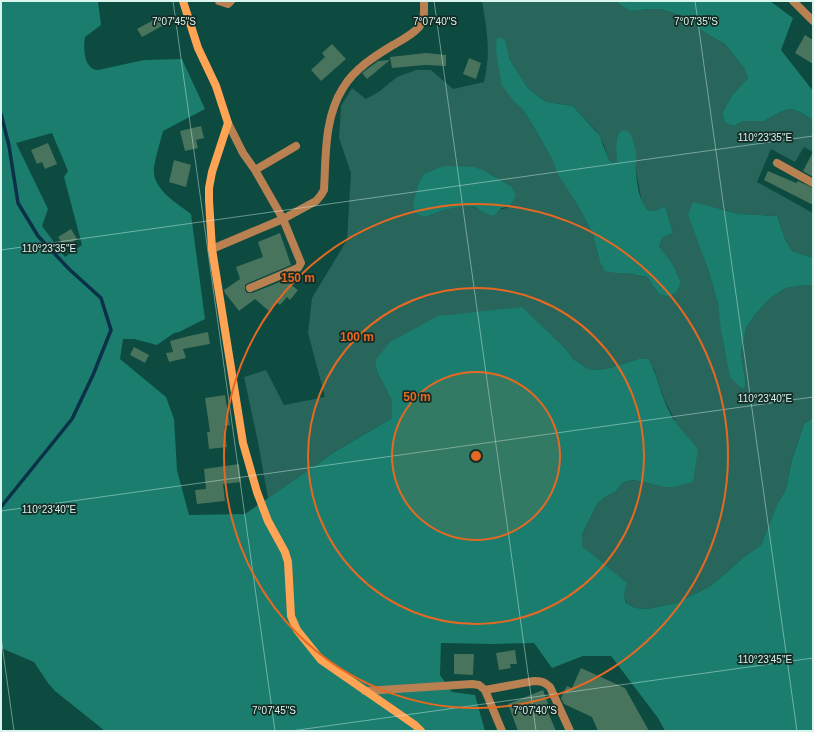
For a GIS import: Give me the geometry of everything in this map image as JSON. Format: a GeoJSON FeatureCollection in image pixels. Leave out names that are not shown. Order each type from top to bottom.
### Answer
{"type":"FeatureCollection","features":[{"type":"Feature","properties":{"kind":"street"},"geometry":{"type":"LineString","coordinates":[[183,1],[198,48],[216,86],[228,123],[243,153],[255,170],[283,220],[301,263],[298,268],[250,288]]}},
{"type":"Feature","properties":{"kind":"street"},"geometry":{"type":"LineString","coordinates":[[219,1],[228,4],[231,1]]}},
{"type":"Feature","properties":{"kind":"street"},"geometry":{"type":"LineString","coordinates":[[212,249],[283,220],[316,201],[321,196],[324,190],[329,122],[338,97],[343,88],[357,71],[379,53],[409,36],[419,28],[424,14],[424,1]]}},
{"type":"Feature","properties":{"kind":"street"},"geometry":{"type":"LineString","coordinates":[[793,1],[813,21]]}},
{"type":"Feature","properties":{"kind":"street"},"geometry":{"type":"LineString","coordinates":[[228,123],[212,172],[209,200],[212,249],[243,443],[257,492],[268,521],[285,552],[288,562],[291,616],[297,630],[321,660],[415,724],[421,731]]}},
{"type":"Feature","properties":{"kind":"street"},"geometry":{"type":"LineString","coordinates":[[255,170],[296,146]]}},
{"type":"Feature","properties":{"kind":"street"},"geometry":{"type":"LineString","coordinates":[[777,162],[813,183]]}},
{"type":"Feature","properties":{"kind":"street"},"geometry":{"type":"LineString","coordinates":[[485,690],[534,681],[546,683],[550,687],[570,731]]}},
{"type":"Feature","properties":{"kind":"street"},"geometry":{"type":"LineString","coordinates":[[365,691],[472,684],[479,685],[485,690],[502,731]]}},
{"type":"Feature","properties":{"kind":"shaded area"},"geometry":{"type":"Polygon","coordinates":[[[482,1],[615,1],[630,11],[660,9],[680,15],[707,34],[725,44],[744,68],[748,78],[733,94],[722,113],[725,123],[734,126],[743,121],[764,121],[782,111],[792,109],[813,120],[813,152],[804,147],[795,162],[771,149],[757,182],[813,213],[813,258],[792,251],[785,239],[777,216],[739,214],[721,209],[708,269],[718,304],[725,351],[741,389],[746,385],[741,353],[746,328],[754,316],[769,299],[786,288],[806,285],[813,286],[813,418],[804,424],[792,460],[786,489],[777,505],[761,545],[744,557],[712,585],[677,603],[647,609],[636,608],[627,603],[620,587],[609,572],[582,546],[582,536],[597,504],[605,497],[616,491],[623,482],[634,480],[664,487],[675,420],[665,401],[654,369],[638,359],[610,368],[599,370],[588,369],[573,359],[566,349],[522,308],[375,361],[377,371],[392,401],[392,418],[333,453],[268,498],[244,377],[266,370],[284,405],[325,397],[308,333],[312,298],[347,240],[351,173],[339,138],[341,106],[352,88],[366,99],[380,91],[397,77],[416,70],[431,70],[453,89],[484,82],[488,51],[487,32],[482,1]],[[505,41],[515,103],[523,110],[529,119],[592,232],[600,262],[616,273],[626,273],[647,277],[659,294],[669,297],[677,292],[681,282],[672,263],[659,246],[663,237],[673,233],[665,206],[655,211],[650,211],[642,203],[636,171],[636,160],[617,140],[617,161],[613,163],[609,160],[604,145],[596,131],[573,106],[547,102],[527,87],[510,60],[505,41]],[[485,171],[425,217],[443,210],[464,206],[476,208],[484,213],[507,208],[511,186],[485,171]]]}},
{"type":"Feature","properties":{"kind":"green space"},"geometry":{"type":"Polygon","coordinates":[[[1,1],[98,1],[101,25],[85,37],[84,42],[87,62],[90,66],[93,69],[98,70],[144,60],[182,59],[205,109],[163,131],[154,167],[154,175],[161,189],[166,195],[191,214],[205,319],[174,333],[157,345],[134,339],[123,339],[120,359],[166,397],[174,419],[177,470],[189,515],[245,514],[333,453],[392,418],[392,401],[377,371],[375,361],[390,342],[438,316],[522,307],[566,349],[573,359],[588,369],[599,370],[638,359],[648,359],[671,415],[698,449],[693,482],[674,487],[664,487],[634,480],[623,482],[616,491],[605,497],[597,504],[582,535],[582,546],[627,583],[624,594],[626,603],[636,608],[647,609],[677,603],[712,585],[744,557],[761,545],[777,505],[786,489],[792,460],[804,424],[813,418],[813,731],[665,731],[658,718],[611,656],[583,656],[552,668],[534,643],[441,643],[440,675],[452,692],[475,695],[485,731],[105,731],[55,691],[34,662],[1,648],[1,1]],[[52,133],[16,143],[48,209],[42,226],[65,257],[82,245],[64,177],[68,171],[52,133]]]}},
{"type":"Feature","properties":{"kind":"green space"},"geometry":{"type":"Polygon","coordinates":[[[615,1],[770,1],[793,18],[781,50],[813,91],[813,120],[792,109],[782,111],[764,121],[743,121],[734,126],[725,123],[722,113],[733,94],[748,78],[744,68],[725,44],[707,34],[680,15],[660,9],[630,11],[615,1]]]}},
{"type":"Feature","properties":{"kind":"green space"},"geometry":{"type":"Polygon","coordinates":[[[500,37],[505,40],[510,60],[527,87],[547,102],[573,106],[599,135],[609,160],[613,163],[617,161],[616,147],[618,136],[623,131],[627,131],[631,134],[636,152],[637,182],[641,199],[646,208],[650,211],[655,211],[665,206],[673,233],[663,237],[659,246],[672,263],[681,282],[677,292],[669,297],[659,294],[647,277],[605,271],[600,262],[592,232],[577,204],[559,176],[551,157],[523,110],[515,103],[502,85],[496,49],[497,39],[500,37]]]}},
{"type":"Feature","properties":{"kind":"green space"},"geometry":{"type":"Polygon","coordinates":[[[444,166],[474,167],[485,171],[511,186],[516,195],[511,204],[507,207],[501,208],[494,216],[484,213],[475,207],[464,206],[444,210],[425,217],[415,213],[413,203],[419,183],[424,174],[444,166]]]}},
{"type":"Feature","properties":{"kind":"green space"},"geometry":{"type":"Polygon","coordinates":[[[693,202],[739,214],[777,216],[785,239],[792,251],[813,258],[813,286],[806,285],[786,288],[769,299],[746,328],[741,353],[746,385],[742,389],[730,377],[721,330],[718,304],[708,269],[688,215],[693,202]]]}},
{"type":"Feature","properties":{"kind":"building"},"geometry":{"type":"Polygon","coordinates":[[[159,17],[164,25],[142,37],[137,29],[159,17]]]}},
{"type":"Feature","properties":{"kind":"building"},"geometry":{"type":"Polygon","coordinates":[[[805,35],[813,40],[813,64],[795,53],[805,35]]]}},
{"type":"Feature","properties":{"kind":"building"},"geometry":{"type":"Polygon","coordinates":[[[332,44],[346,59],[321,81],[311,70],[325,57],[322,53],[332,44]]]}},
{"type":"Feature","properties":{"kind":"building"},"geometry":{"type":"Polygon","coordinates":[[[426,53],[446,55],[446,66],[425,65],[392,68],[390,57],[426,53]]]}},
{"type":"Feature","properties":{"kind":"building"},"geometry":{"type":"Polygon","coordinates":[[[469,58],[481,63],[476,79],[463,74],[469,58]]]}},
{"type":"Feature","properties":{"kind":"building"},"geometry":{"type":"Polygon","coordinates":[[[390,60],[367,79],[362,73],[378,61],[390,60]]]}},
{"type":"Feature","properties":{"kind":"building"},"geometry":{"type":"Polygon","coordinates":[[[201,126],[204,138],[196,140],[198,148],[185,151],[180,131],[201,126]]]}},
{"type":"Feature","properties":{"kind":"building"},"geometry":{"type":"Polygon","coordinates":[[[48,143],[57,164],[45,169],[42,162],[37,164],[31,150],[48,143]]]}},
{"type":"Feature","properties":{"kind":"building"},"geometry":{"type":"Polygon","coordinates":[[[813,152],[813,177],[803,171],[813,152]]]}},
{"type":"Feature","properties":{"kind":"building"},"geometry":{"type":"Polygon","coordinates":[[[174,160],[191,165],[186,187],[169,182],[174,160]]]}},
{"type":"Feature","properties":{"kind":"building"},"geometry":{"type":"Polygon","coordinates":[[[768,171],[796,183],[798,181],[813,188],[813,205],[764,180],[768,171]]]}},
{"type":"Feature","properties":{"kind":"building"},"geometry":{"type":"Polygon","coordinates":[[[71,229],[77,239],[65,247],[58,237],[71,229]]]}},
{"type":"Feature","properties":{"kind":"building"},"geometry":{"type":"Polygon","coordinates":[[[280,233],[291,265],[248,283],[245,285],[245,290],[247,293],[252,293],[285,280],[298,290],[290,300],[287,297],[280,305],[276,302],[269,311],[255,299],[239,311],[224,290],[240,279],[236,267],[263,257],[258,242],[280,233]]]}},
{"type":"Feature","properties":{"kind":"building"},"geometry":{"type":"Polygon","coordinates":[[[208,332],[210,344],[183,349],[186,358],[169,362],[166,353],[173,352],[170,341],[208,332]]]}},
{"type":"Feature","properties":{"kind":"building"},"geometry":{"type":"Polygon","coordinates":[[[134,347],[149,355],[145,363],[130,355],[134,347]]]}},
{"type":"Feature","properties":{"kind":"building"},"geometry":{"type":"Polygon","coordinates":[[[225,395],[230,425],[224,426],[227,447],[209,449],[207,432],[210,432],[205,398],[225,395]]]}},
{"type":"Feature","properties":{"kind":"building"},"geometry":{"type":"Polygon","coordinates":[[[239,464],[241,482],[223,484],[225,501],[197,504],[195,490],[206,489],[204,469],[239,464]]]}},
{"type":"Feature","properties":{"kind":"building"},"geometry":{"type":"Polygon","coordinates":[[[515,650],[517,664],[510,664],[511,668],[499,670],[496,653],[515,650]]]}},
{"type":"Feature","properties":{"kind":"building"},"geometry":{"type":"Polygon","coordinates":[[[454,654],[474,654],[473,675],[454,674],[454,654]]]}},
{"type":"Feature","properties":{"kind":"building"},"geometry":{"type":"Polygon","coordinates":[[[581,668],[625,688],[649,731],[598,731],[592,717],[564,704],[561,698],[567,686],[572,688],[581,668]]]}},
{"type":"Feature","properties":{"kind":"building"},"geometry":{"type":"Polygon","coordinates":[[[543,690],[550,709],[547,710],[556,731],[518,731],[508,704],[543,690]]]}},
{"type":"Feature","properties":{"kind":"waterway"},"geometry":{"type":"LineString","coordinates":[[1,114],[9,146],[18,203],[38,236],[69,269],[101,298],[111,330],[93,375],[72,419],[1,507]]}}]}
